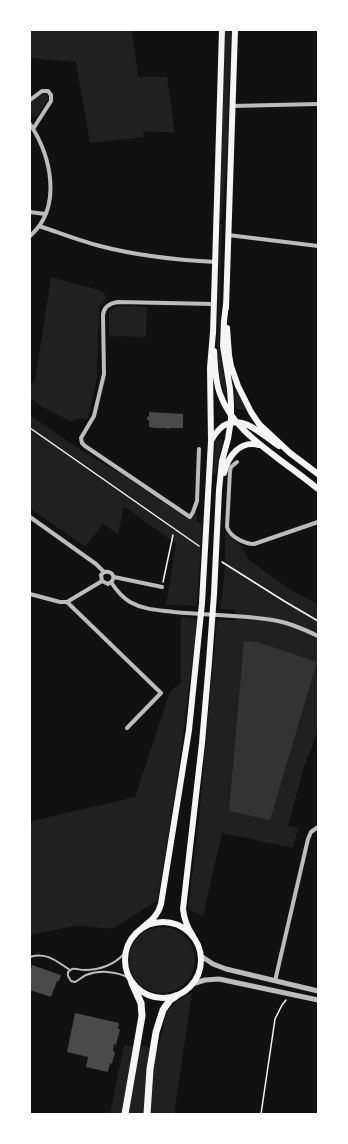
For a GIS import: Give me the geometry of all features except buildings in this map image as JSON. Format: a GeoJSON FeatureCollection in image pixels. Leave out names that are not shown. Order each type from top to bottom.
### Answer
{"type":"FeatureCollection","features":[{"type":"Feature","properties":{"kind":"highway"},"geometry":{"type":"LineString","coordinates":[[125,1114],[141,1023],[142,1009],[139,997],[130,980]]}},
{"type":"Feature","properties":{"kind":"highway"},"geometry":{"type":"LineString","coordinates":[[147,1114],[150,1069],[156,1032],[163,1010],[170,1000],[176,996]]}},
{"type":"Feature","properties":{"kind":"highway"},"geometry":{"type":"LineString","coordinates":[[121,1114],[136,1052]]}},
{"type":"Feature","properties":{"kind":"main road"},"geometry":{"type":"LineString","coordinates":[[222,30],[216,262],[210,368],[211,441],[202,603],[189,730],[160,909],[154,918],[132,937],[125,953],[125,966],[130,980],[143,993],[153,997],[165,998],[176,996],[186,990],[196,978],[201,963],[198,945],[189,931],[183,908],[210,662],[219,490],[222,461],[234,422]]}},
{"type":"Feature","properties":{"kind":"main road"},"geometry":{"type":"LineString","coordinates":[[231,414],[230,390],[223,346],[223,331],[226,304],[235,30]]}},
{"type":"Feature","properties":{"kind":"main road"},"geometry":{"type":"LineString","coordinates":[[226,304],[229,355],[238,386],[259,424],[290,454]]}},
{"type":"Feature","properties":{"kind":"main road"},"geometry":{"type":"LineString","coordinates":[[213,332],[215,370],[218,388],[234,422],[261,446],[318,489]]}},
{"type":"Feature","properties":{"kind":"main road"},"geometry":{"type":"LineString","coordinates":[[211,441],[220,429],[234,422],[252,427],[318,474]]}},
{"type":"Feature","properties":{"kind":"main road"},"geometry":{"type":"LineString","coordinates":[[219,490],[228,461],[235,451],[245,445],[254,444],[261,446]]}},
{"type":"Feature","properties":{"kind":"main road"},"geometry":{"type":"LineString","coordinates":[[143,927],[154,923],[169,922],[181,926],[193,936]]}},
{"type":"Feature","properties":{"kind":"street"},"geometry":{"type":"LineString","coordinates":[[30,100],[42,90],[48,91],[51,95],[51,101],[33,129]]}},
{"type":"Feature","properties":{"kind":"street"},"geometry":{"type":"LineString","coordinates":[[232,106],[318,104]]}},
{"type":"Feature","properties":{"kind":"street"},"geometry":{"type":"LineString","coordinates":[[30,124],[46,156],[50,184],[46,214],[39,226],[30,236]]}},
{"type":"Feature","properties":{"kind":"street"},"geometry":{"type":"LineString","coordinates":[[30,212],[46,214]]}},
{"type":"Feature","properties":{"kind":"street"},"geometry":{"type":"LineString","coordinates":[[39,226],[85,242],[111,249],[157,257],[216,262]]}},
{"type":"Feature","properties":{"kind":"street"},"geometry":{"type":"LineString","coordinates":[[228,235],[318,246]]}},
{"type":"Feature","properties":{"kind":"street"},"geometry":{"type":"LineString","coordinates":[[199,449],[197,501],[190,516],[85,446],[82,443],[81,438],[94,416],[103,381],[102,316],[107,306],[118,302],[214,304]]}},
{"type":"Feature","properties":{"kind":"street"},"geometry":{"type":"LineString","coordinates":[[237,462],[231,467],[230,471],[227,527],[229,532],[244,542],[252,544],[318,522]]}},
{"type":"Feature","properties":{"kind":"street"},"geometry":{"type":"LineString","coordinates":[[30,517],[96,564],[104,572],[110,572],[114,577],[162,587]]}},
{"type":"Feature","properties":{"kind":"street"},"geometry":{"type":"LineString","coordinates":[[102,581],[101,575],[104,572]]}},
{"type":"Feature","properties":{"kind":"street"},"geometry":{"type":"LineString","coordinates":[[102,581],[107,584],[111,582],[114,577]]}},
{"type":"Feature","properties":{"kind":"street"},"geometry":{"type":"LineString","coordinates":[[30,594],[60,602],[67,602],[102,581]]}},
{"type":"Feature","properties":{"kind":"street"},"geometry":{"type":"LineString","coordinates":[[111,582],[120,595],[129,602],[150,609],[181,613],[266,619],[283,622],[318,636]]}},
{"type":"Feature","properties":{"kind":"street"},"geometry":{"type":"LineString","coordinates":[[67,602],[161,692],[127,728]]}},
{"type":"Feature","properties":{"kind":"street"},"geometry":{"type":"LineString","coordinates":[[275,981],[307,844],[313,830],[318,827]]}},
{"type":"Feature","properties":{"kind":"street"},"geometry":{"type":"LineString","coordinates":[[201,956],[209,962],[219,966],[318,991]]}},
{"type":"Feature","properties":{"kind":"street"},"geometry":{"type":"LineString","coordinates":[[192,984],[205,980],[219,979],[318,1000]]}},
{"type":"Feature","properties":{"kind":"lane"},"geometry":{"type":"LineString","coordinates":[[30,957],[39,954],[45,955],[70,970],[74,968],[78,970],[88,970],[109,965],[118,960],[125,953]]}},
{"type":"Feature","properties":{"kind":"lane"},"geometry":{"type":"LineString","coordinates":[[70,970],[68,976],[71,981],[77,982],[81,978],[91,974],[110,972],[120,974],[130,980]]}},
{"type":"Feature","properties":{"kind":"path"},"geometry":{"type":"LineString","coordinates":[[30,428],[197,545]]}},
{"type":"Feature","properties":{"kind":"path"},"geometry":{"type":"LineString","coordinates":[[162,587],[173,535]]}},
{"type":"Feature","properties":{"kind":"path"},"geometry":{"type":"LineString","coordinates":[[226,564],[284,601],[318,620]]}},
{"type":"Feature","properties":{"kind":"path"},"geometry":{"type":"LineString","coordinates":[[260,1114],[275,1020],[282,1005],[291,994]]}},
{"type":"Feature","properties":{"kind":"shaded area"},"geometry":{"type":"Polygon","coordinates":[[[30,30],[132,30],[138,77],[167,77],[175,133],[143,131],[144,137],[90,143],[76,62],[30,58],[30,30]]]}},
{"type":"Feature","properties":{"kind":"shaded area"},"geometry":{"type":"Polygon","coordinates":[[[225,30],[231,30],[227,153],[222,219],[220,219],[225,30]]]}},
{"type":"Feature","properties":{"kind":"shaded area"},"geometry":{"type":"Polygon","coordinates":[[[42,93],[48,97],[48,100],[37,117],[34,117],[30,112],[30,102],[42,93]]]}},
{"type":"Feature","properties":{"kind":"shaded area"},"geometry":{"type":"Polygon","coordinates":[[[220,224],[222,224],[219,345],[227,394],[225,395],[220,378],[217,358],[220,224]]]}},
{"type":"Feature","properties":{"kind":"shaded area"},"geometry":{"type":"Polygon","coordinates":[[[51,277],[99,290],[104,293],[107,299],[99,306],[97,378],[88,418],[85,419],[81,418],[70,421],[39,405],[32,399],[30,403],[30,385],[35,381],[51,277]]]}},
{"type":"Feature","properties":{"kind":"shaded area"},"geometry":{"type":"Polygon","coordinates":[[[119,306],[147,307],[146,337],[109,336],[109,311],[119,306]]]}},
{"type":"Feature","properties":{"kind":"shaded area"},"geometry":{"type":"Polygon","coordinates":[[[235,390],[237,391],[246,409],[236,410],[235,390]]]}},
{"type":"Feature","properties":{"kind":"shaded area"},"geometry":{"type":"Polygon","coordinates":[[[30,415],[76,447],[123,475],[189,519],[197,511],[197,522],[202,523],[197,606],[166,605],[176,544],[124,506],[118,534],[103,524],[85,547],[30,508],[30,415]]]}},
{"type":"Feature","properties":{"kind":"shaded area"},"geometry":{"type":"Polygon","coordinates":[[[217,439],[223,440],[216,474],[213,474],[215,444],[217,439]]]}},
{"type":"Feature","properties":{"kind":"shaded area"},"geometry":{"type":"Polygon","coordinates":[[[225,532],[242,547],[249,560],[291,590],[318,604],[318,731],[304,767],[288,826],[298,828],[293,848],[222,833],[203,916],[188,909],[199,818],[217,620],[236,620],[235,610],[220,609],[225,570],[225,532]]]}},
{"type":"Feature","properties":{"kind":"shaded area"},"geometry":{"type":"Polygon","coordinates":[[[181,617],[197,619],[180,760],[157,901],[114,928],[76,926],[31,935],[30,939],[30,829],[32,821],[135,797],[170,691],[181,683],[181,617]]]}},
{"type":"Feature","properties":{"kind":"shaded area"},"geometry":{"type":"Polygon","coordinates":[[[244,641],[258,642],[317,662],[270,820],[229,811],[244,641]]]}},
{"type":"Feature","properties":{"kind":"shaded area"},"geometry":{"type":"Polygon","coordinates":[[[162,927],[175,929],[185,937],[193,947],[195,960],[193,973],[185,983],[175,991],[162,993],[149,991],[139,983],[131,973],[129,960],[131,947],[139,937],[149,929],[162,927]]]}},
{"type":"Feature","properties":{"kind":"shaded area"},"geometry":{"type":"Polygon","coordinates":[[[192,993],[174,1114],[110,1114],[124,1045],[158,1048],[167,1012],[176,1002],[184,996],[192,993]]]}}]}
